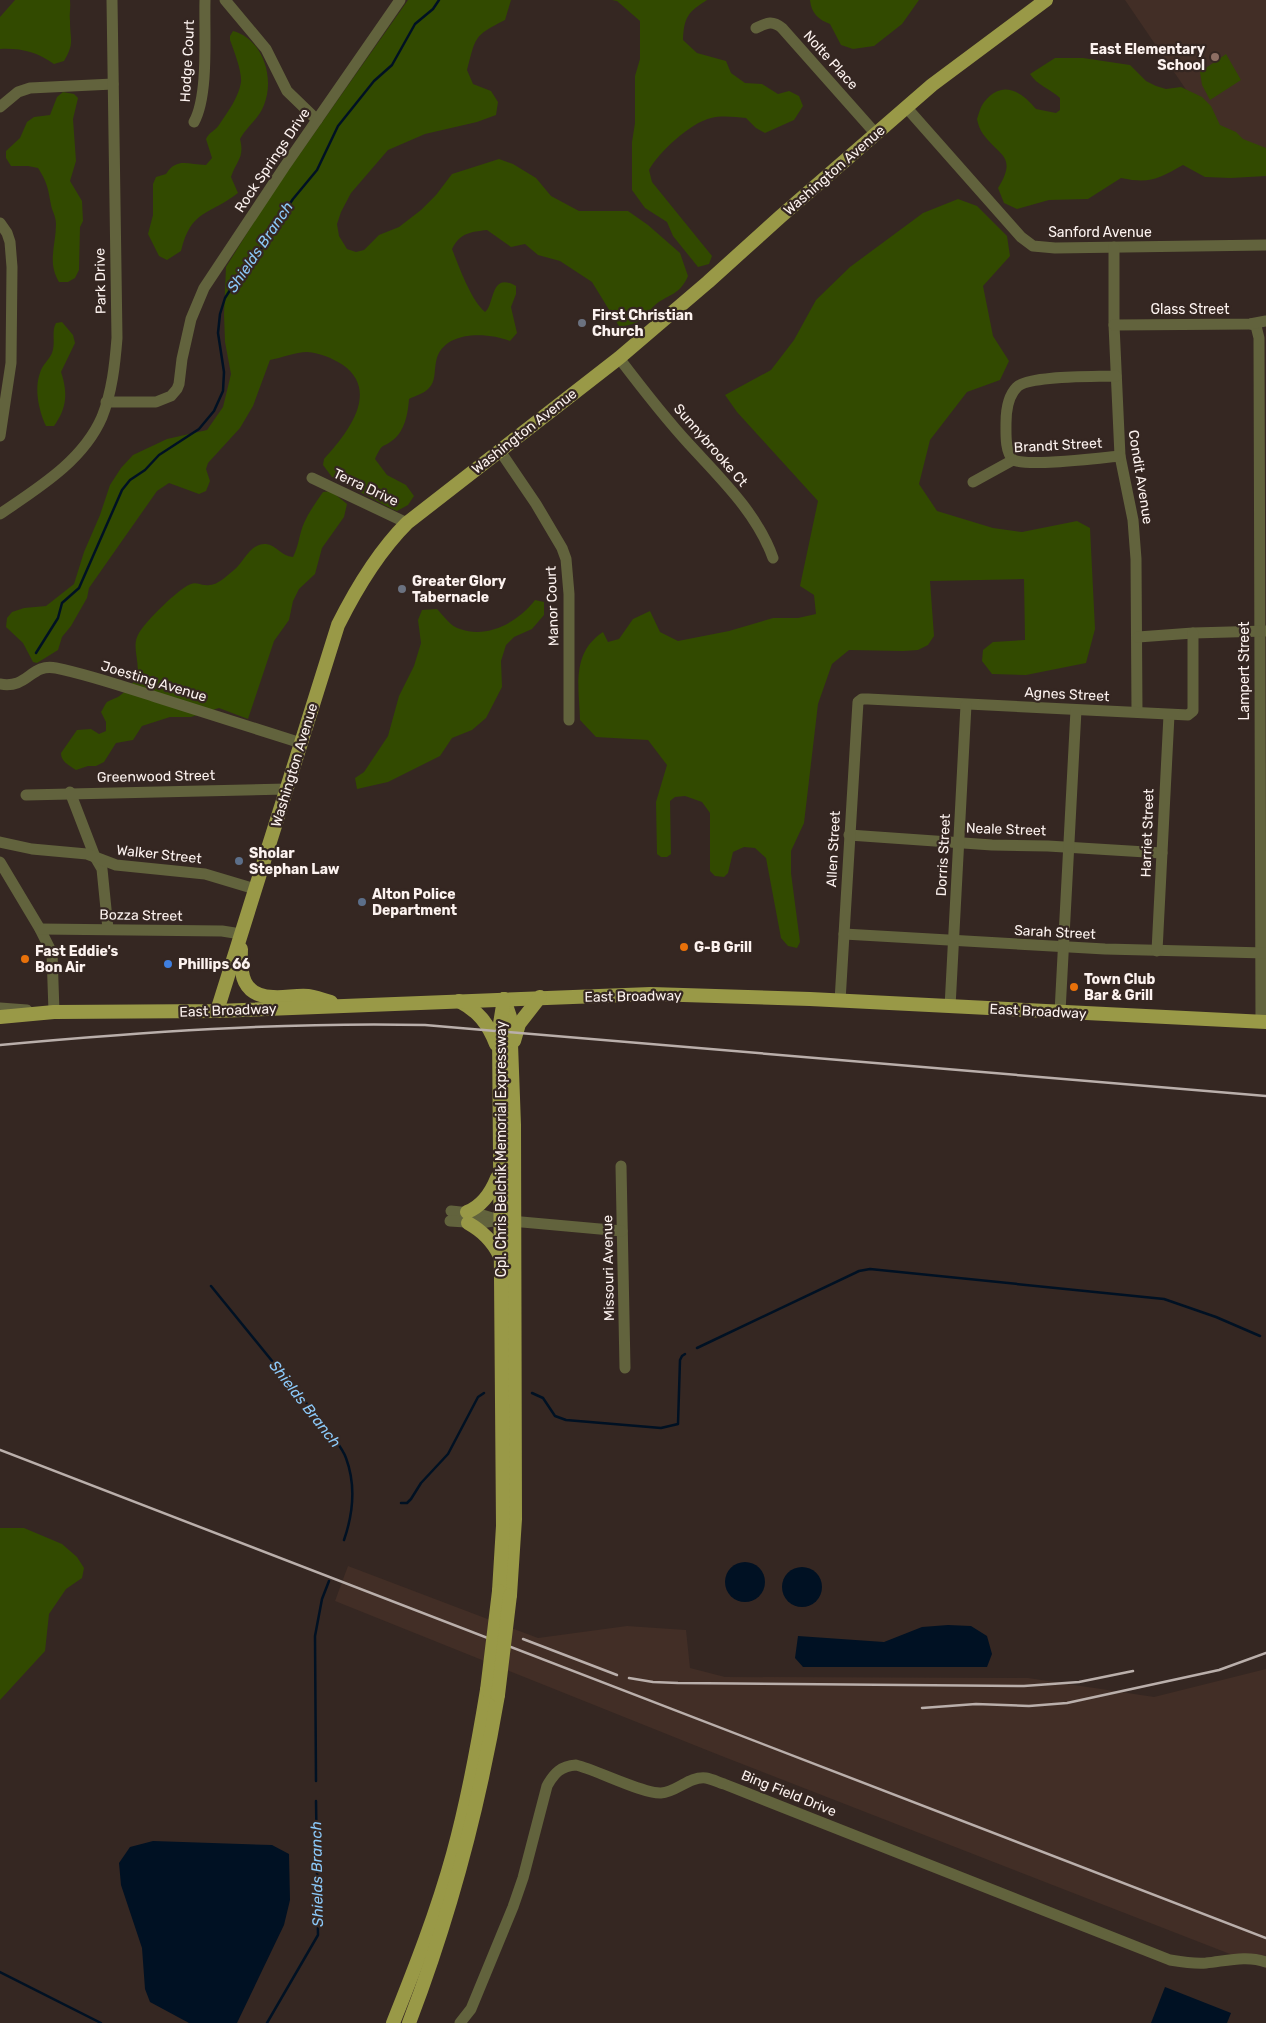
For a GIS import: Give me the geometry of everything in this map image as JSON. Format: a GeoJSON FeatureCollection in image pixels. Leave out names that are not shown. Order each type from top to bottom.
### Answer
{"type":"FeatureCollection","features":[{"type":"Feature","properties":{"kind":"main road","name":"Washington Avenue"},"geometry":{"type":"LineString","coordinates":[[217,1011],[341,620],[349,603],[382,551],[407,523],[500,451],[545,413],[619,358],[953,68],[1045,1]]}},
{"type":"Feature","properties":{"kind":"main road"},"geometry":{"type":"LineString","coordinates":[[241,934],[241,974],[246,986],[250,990],[270,998],[308,996],[344,1006]]}},
{"type":"Feature","properties":{"kind":"main road","name":"East Broadway"},"geometry":{"type":"LineString","coordinates":[[0,1017],[54,1012],[217,1011],[459,1000],[651,994],[840,1001],[1263,1022]]}},
{"type":"Feature","properties":{"kind":"main road"},"geometry":{"type":"LineString","coordinates":[[459,1000],[484,1018],[490,1030],[505,1049],[519,1024],[540,998]]}},
{"type":"Feature","properties":{"kind":"main road","name":"Cpl. Chris Belchik Memorial Expressway"},"geometry":{"type":"LineString","coordinates":[[409,2023],[454,1895],[474,1816],[493,1692],[504,1593],[515,1519],[514,1125],[500,1021],[504,999]]}},
{"type":"Feature","properties":{"kind":"main road","name":"Cpl. Chris Belchik Memorial Expressway"},"geometry":{"type":"LineString","coordinates":[[504,1593],[499,1172],[505,1049]]}},
{"type":"Feature","properties":{"kind":"main road"},"geometry":{"type":"LineString","coordinates":[[499,1172],[487,1197],[467,1217],[492,1242],[500,1257]]}},
{"type":"Feature","properties":{"kind":"main road","name":"Cpl. Chris Belchik Memorial Expressway"},"geometry":{"type":"LineString","coordinates":[[393,2023],[430,1925],[453,1854],[493,1692]]}},
{"type":"Feature","properties":{"kind":"street","name":"Park Drive"},"geometry":{"type":"LineString","coordinates":[[0,514],[69,463],[92,434],[101,417],[112,380],[116,338],[112,0]]}},
{"type":"Feature","properties":{"kind":"street","name":"Hodge Court"},"geometry":{"type":"LineString","coordinates":[[194,122],[202,102],[204,0]]}},
{"type":"Feature","properties":{"kind":"street"},"geometry":{"type":"LineString","coordinates":[[225,0],[266,49],[287,90],[317,120]]}},
{"type":"Feature","properties":{"kind":"street","name":"Rock Springs Drive"},"geometry":{"type":"LineString","coordinates":[[106,402],[156,402],[171,396],[179,384],[191,319],[204,288],[400,0]]}},
{"type":"Feature","properties":{"kind":"street","name":"Nolte Place"},"geometry":{"type":"LineString","coordinates":[[756,28],[769,22],[774,22],[782,28],[876,134]]}},
{"type":"Feature","properties":{"kind":"street"},"geometry":{"type":"LineString","coordinates":[[0,107],[18,92],[30,88],[113,84]]}},
{"type":"Feature","properties":{"kind":"street","name":"Sanford Avenue"},"geometry":{"type":"LineString","coordinates":[[906,107],[975,187],[1029,244],[1038,247],[1266,245]]}},
{"type":"Feature","properties":{"kind":"street"},"geometry":{"type":"LineString","coordinates":[[0,223],[7,233],[10,242],[12,267],[11,363],[0,436]]}},
{"type":"Feature","properties":{"kind":"street","name":"Condit Avenue"},"geometry":{"type":"LineString","coordinates":[[1114,247],[1114,325],[1120,456],[1135,540],[1138,637],[1137,712]]}},
{"type":"Feature","properties":{"kind":"street","name":"Glass Street"},"geometry":{"type":"LineString","coordinates":[[1114,325],[1251,324],[1266,321]]}},
{"type":"Feature","properties":{"kind":"street","name":"Lampert Street"},"geometry":{"type":"LineString","coordinates":[[1251,324],[1256,326],[1258,330],[1263,412],[1263,1022]]}},
{"type":"Feature","properties":{"kind":"street","name":"Sunnybrooke Ct"},"geometry":{"type":"LineString","coordinates":[[619,358],[688,443],[735,494],[766,538],[773,558]]}},
{"type":"Feature","properties":{"kind":"street"},"geometry":{"type":"LineString","coordinates":[[1013,460],[1008,450],[1006,423],[1011,396],[1020,386],[1034,381],[1116,376]]}},
{"type":"Feature","properties":{"kind":"street","name":"Manor Court"},"geometry":{"type":"LineString","coordinates":[[500,451],[536,504],[562,548],[566,559],[569,594],[569,720]]}},
{"type":"Feature","properties":{"kind":"street","name":"Brandt Street"},"geometry":{"type":"LineString","coordinates":[[973,482],[1013,460],[1034,463],[1120,456]]}},
{"type":"Feature","properties":{"kind":"street","name":"Terra Drive"},"geometry":{"type":"LineString","coordinates":[[312,478],[407,523]]}},
{"type":"Feature","properties":{"kind":"street"},"geometry":{"type":"LineString","coordinates":[[1138,637],[1262,631]]}},
{"type":"Feature","properties":{"kind":"street","name":"Agnes Street"},"geometry":{"type":"LineString","coordinates":[[859,700],[1188,715],[1192,711],[1193,633]]}},
{"type":"Feature","properties":{"kind":"street"},"geometry":{"type":"LineString","coordinates":[[0,684],[23,682],[54,658]]}},
{"type":"Feature","properties":{"kind":"street","name":"Joesting Avenue"},"geometry":{"type":"LineString","coordinates":[[42,668],[56,668],[131,689],[301,743]]}},
{"type":"Feature","properties":{"kind":"street","name":"Allen Street"},"geometry":{"type":"LineString","coordinates":[[840,1001],[856,707],[859,700]]}},
{"type":"Feature","properties":{"kind":"street","name":"Dorris Street"},"geometry":{"type":"LineString","coordinates":[[950,1007],[966,704]]}},
{"type":"Feature","properties":{"kind":"street"},"geometry":{"type":"LineString","coordinates":[[1060,1012],[1065,946],[1076,710]]}},
{"type":"Feature","properties":{"kind":"street","name":"Harriet Street"},"geometry":{"type":"LineString","coordinates":[[1157,951],[1169,715]]}},
{"type":"Feature","properties":{"kind":"street","name":"Greenwood Street"},"geometry":{"type":"LineString","coordinates":[[26,795],[70,792],[287,789]]}},
{"type":"Feature","properties":{"kind":"street"},"geometry":{"type":"LineString","coordinates":[[70,792],[95,858],[102,869],[108,929]]}},
{"type":"Feature","properties":{"kind":"street","name":"Neale Street"},"geometry":{"type":"LineString","coordinates":[[849,835],[1162,853]]}},
{"type":"Feature","properties":{"kind":"street","name":"Walker Street"},"geometry":{"type":"LineString","coordinates":[[0,842],[32,849],[77,852],[116,865],[205,874],[255,889]]}},
{"type":"Feature","properties":{"kind":"street"},"geometry":{"type":"LineString","coordinates":[[0,862],[52,952],[54,1012],[0,1008]]}},
{"type":"Feature","properties":{"kind":"street","name":"Bozza Street"},"geometry":{"type":"LineString","coordinates":[[40,929],[222,931],[241,934]]}},
{"type":"Feature","properties":{"kind":"street","name":"Sarah Street"},"geometry":{"type":"LineString","coordinates":[[844,934],[1157,951],[1263,953]]}},
{"type":"Feature","properties":{"kind":"street","name":"Missouri Avenue"},"geometry":{"type":"LineString","coordinates":[[620,1166],[625,1368]]}},
{"type":"Feature","properties":{"kind":"street"},"geometry":{"type":"LineString","coordinates":[[450,1216],[490,1216],[499,1220],[622,1231]]}},
{"type":"Feature","properties":{"kind":"street","name":"Bing Field Drive"},"geometry":{"type":"LineString","coordinates":[[460,2023],[471,2009],[513,1907],[523,1878],[547,1786],[553,1775],[562,1768],[576,1765],[639,1788],[660,1793],[670,1791],[695,1779],[705,1778],[724,1784],[1170,1960],[1190,1964],[1235,1959],[1258,1959],[1266,1962]]}},
{"type":"Feature","properties":{"kind":"shaded area","name":"East Elementary School"},"geometry":{"type":"Polygon","coordinates":[[[1125,0],[1266,0],[1266,169],[1202,113],[1125,0]]]}},
{"type":"Feature","properties":{"kind":"shaded area"},"geometry":{"type":"Polygon","coordinates":[[[348,1566],[538,1638],[627,1626],[686,1630],[690,1668],[725,1677],[1028,1678],[1154,1697],[1266,1669],[1266,1968],[719,1755],[335,1601],[348,1566]]]}},
{"type":"Feature","properties":{"kind":"green space"},"geometry":{"type":"Polygon","coordinates":[[[15,0],[70,0],[71,45],[64,61],[54,64],[41,56],[28,52],[15,49],[0,49],[0,17],[15,0]]]}},
{"type":"Feature","properties":{"kind":"green space"},"geometry":{"type":"Polygon","coordinates":[[[408,0],[511,0],[505,20],[481,34],[477,39],[467,70],[473,84],[491,91],[498,102],[496,115],[477,122],[425,134],[388,150],[351,193],[341,212],[337,224],[339,236],[347,249],[356,252],[364,250],[379,235],[399,227],[421,210],[436,195],[452,174],[499,159],[513,164],[536,178],[551,196],[579,211],[628,211],[648,225],[680,253],[688,276],[681,288],[653,307],[645,317],[634,323],[619,326],[592,282],[560,261],[538,255],[525,244],[511,247],[487,230],[462,236],[452,249],[470,292],[485,312],[497,286],[508,282],[516,286],[516,294],[511,307],[517,333],[510,341],[478,335],[456,339],[447,344],[440,352],[436,362],[434,379],[431,385],[427,390],[409,399],[407,416],[403,427],[393,440],[381,448],[375,459],[387,475],[406,485],[414,496],[408,505],[397,511],[390,508],[332,477],[323,465],[324,459],[342,438],[356,413],[359,388],[354,376],[339,362],[326,356],[307,352],[270,360],[253,406],[240,428],[208,463],[206,469],[210,481],[206,491],[199,494],[169,483],[157,491],[89,588],[87,598],[71,626],[62,637],[58,650],[37,663],[33,662],[23,643],[6,627],[7,618],[12,612],[24,608],[46,606],[74,584],[84,552],[100,515],[110,485],[121,468],[133,455],[167,439],[207,430],[223,407],[231,374],[225,342],[226,267],[268,199],[408,0]]]}},
{"type":"Feature","properties":{"kind":"green space"},"geometry":{"type":"Polygon","coordinates":[[[612,0],[707,0],[695,8],[688,16],[684,26],[683,40],[697,53],[726,61],[731,73],[745,83],[762,84],[778,94],[789,91],[799,96],[803,106],[794,120],[765,133],[756,128],[746,118],[729,116],[703,121],[685,132],[667,147],[649,170],[652,182],[712,256],[709,264],[698,267],[673,236],[667,222],[645,208],[632,190],[635,76],[640,59],[640,21],[617,1],[612,0]]]}},
{"type":"Feature","properties":{"kind":"green space"},"geometry":{"type":"Polygon","coordinates":[[[810,0],[919,0],[902,24],[874,46],[853,49],[841,45],[830,24],[819,18],[814,12],[810,0]]]}},
{"type":"Feature","properties":{"kind":"green space"},"geometry":{"type":"Polygon","coordinates":[[[233,31],[243,35],[252,42],[264,61],[268,83],[264,105],[240,139],[241,155],[231,177],[238,193],[196,220],[185,237],[181,251],[167,260],[159,256],[148,234],[153,215],[153,184],[156,177],[166,174],[174,165],[183,163],[206,165],[212,158],[206,139],[229,110],[238,93],[241,82],[239,67],[230,40],[233,31]]]}},
{"type":"Feature","properties":{"kind":"green space"},"geometry":{"type":"Polygon","coordinates":[[[1226,54],[1241,80],[1210,100],[1202,85],[1200,72],[1226,54]]]}},
{"type":"Feature","properties":{"kind":"green space"},"geometry":{"type":"Polygon","coordinates":[[[1055,58],[1083,58],[1130,65],[1146,81],[1156,86],[1166,89],[1181,87],[1202,97],[1211,106],[1220,125],[1236,132],[1243,139],[1266,148],[1266,176],[1205,177],[1183,165],[1154,179],[1131,180],[1121,178],[1088,199],[1049,200],[1017,209],[1004,203],[998,188],[1004,177],[1006,163],[1004,157],[981,131],[977,119],[979,112],[992,94],[1005,89],[1012,90],[1025,97],[1036,109],[1056,113],[1060,110],[1060,98],[1036,81],[1030,74],[1055,58]]]}},
{"type":"Feature","properties":{"kind":"green space"},"geometry":{"type":"Polygon","coordinates":[[[63,92],[74,94],[78,98],[73,119],[76,161],[70,181],[82,201],[83,221],[80,227],[79,270],[75,278],[68,282],[59,282],[53,267],[56,222],[44,179],[38,168],[11,166],[6,158],[6,151],[20,138],[27,122],[34,117],[50,115],[57,97],[63,92]]]}},
{"type":"Feature","properties":{"kind":"green space"},"geometry":{"type":"Polygon","coordinates":[[[958,199],[977,206],[1007,236],[1010,256],[983,286],[993,336],[1009,361],[1000,380],[967,392],[930,440],[919,484],[937,511],[993,528],[1022,532],[1077,521],[1090,528],[1095,629],[1086,663],[1026,675],[992,674],[982,661],[983,650],[993,642],[1025,640],[1024,579],[930,581],[934,636],[928,645],[918,650],[903,651],[849,650],[832,664],[818,704],[804,823],[791,851],[791,873],[800,942],[797,948],[788,946],[781,938],[766,858],[755,848],[744,847],[733,852],[728,873],[724,877],[715,876],[710,871],[710,813],[702,802],[685,796],[675,797],[670,801],[671,854],[667,857],[661,857],[657,854],[656,802],[667,765],[648,740],[596,737],[580,720],[578,683],[581,660],[593,640],[603,632],[608,642],[619,639],[633,619],[650,611],[660,632],[678,641],[729,631],[773,618],[798,618],[816,614],[814,595],[800,586],[818,501],[737,412],[725,395],[771,370],[794,340],[816,300],[850,267],[923,213],[958,199]]]}},
{"type":"Feature","properties":{"kind":"green space"},"geometry":{"type":"Polygon","coordinates":[[[62,322],[73,335],[75,343],[61,372],[65,387],[62,413],[54,426],[46,426],[38,400],[38,379],[42,367],[52,353],[56,323],[62,322]]]}},
{"type":"Feature","properties":{"kind":"green space"},"geometry":{"type":"Polygon","coordinates":[[[331,491],[347,504],[344,517],[322,548],[315,574],[299,589],[293,601],[289,620],[274,641],[248,719],[219,708],[191,717],[170,717],[142,726],[133,740],[116,743],[104,762],[96,766],[88,766],[76,770],[66,763],[62,759],[61,753],[77,730],[91,729],[99,734],[106,731],[106,722],[101,712],[107,702],[123,694],[136,678],[138,667],[137,638],[142,628],[155,614],[171,598],[191,584],[209,585],[221,580],[238,567],[251,550],[260,545],[273,546],[285,555],[293,557],[297,549],[302,527],[308,515],[323,492],[331,491]]]}},
{"type":"Feature","properties":{"kind":"green space"},"geometry":{"type":"Polygon","coordinates":[[[535,600],[544,602],[544,615],[532,629],[514,637],[506,645],[501,661],[502,687],[486,718],[472,730],[452,738],[440,756],[388,782],[357,789],[355,778],[364,772],[388,736],[399,696],[414,666],[421,643],[418,620],[422,610],[437,609],[457,628],[471,632],[481,632],[492,630],[511,621],[535,600]]]}},
{"type":"Feature","properties":{"kind":"green space"},"geometry":{"type":"Polygon","coordinates":[[[0,1528],[24,1528],[62,1544],[77,1557],[84,1568],[82,1578],[66,1589],[49,1614],[45,1651],[0,1700],[0,1528]]]}},
{"type":"Feature","properties":{"kind":"water"},"geometry":{"type":"Polygon","coordinates":[[[749,1562],[756,1565],[762,1571],[765,1582],[764,1590],[756,1599],[749,1602],[741,1602],[734,1599],[726,1590],[725,1578],[728,1571],[737,1563],[749,1562]]]}},
{"type":"Feature","properties":{"kind":"water"},"geometry":{"type":"Polygon","coordinates":[[[806,1567],[813,1570],[819,1576],[822,1587],[821,1595],[813,1604],[806,1607],[798,1607],[791,1604],[783,1595],[782,1583],[785,1576],[794,1568],[806,1567]]]}},
{"type":"Feature","properties":{"kind":"water"},"geometry":{"type":"Polygon","coordinates":[[[971,1626],[987,1636],[992,1654],[987,1667],[803,1667],[795,1658],[798,1636],[884,1642],[922,1627],[971,1626]]]}},
{"type":"Feature","properties":{"kind":"water"},"geometry":{"type":"Polygon","coordinates":[[[153,1841],[272,1845],[289,1854],[290,1900],[284,1925],[237,2023],[189,2023],[150,2002],[145,1989],[142,1948],[121,1885],[119,1863],[130,1847],[153,1841]]]}},
{"type":"Feature","properties":{"kind":"water"},"geometry":{"type":"Polygon","coordinates":[[[1165,1987],[1231,2013],[1227,2023],[1151,2023],[1165,1987]]]}},
{"type":"Feature","properties":{"kind":"waterway","name":"Shields Branch"},"geometry":{"type":"LineString","coordinates":[[36,653],[58,618],[62,603],[79,588],[122,490],[130,480],[145,470],[159,455],[199,429],[214,411],[223,391],[224,372],[218,333],[220,314],[225,298],[246,265],[261,249],[293,199],[317,170],[338,126],[374,81],[392,65],[415,24],[433,9],[439,0]]}},
{"type":"Feature","properties":{"kind":"waterway"},"geometry":{"type":"LineString","coordinates":[[697,1348],[859,1271],[870,1269],[1164,1299],[1216,1317],[1260,1336]]}},
{"type":"Feature","properties":{"kind":"waterway","name":"Shields Branch"},"geometry":{"type":"LineString","coordinates":[[211,1286],[329,1431],[343,1451],[349,1468],[352,1489],[350,1520],[344,1540]]}},
{"type":"Feature","properties":{"kind":"waterway"},"geometry":{"type":"LineString","coordinates":[[532,1393],[543,1398],[555,1416],[566,1420],[661,1428],[678,1424],[680,1360],[685,1354]]}},
{"type":"Feature","properties":{"kind":"waterway"},"geometry":{"type":"LineString","coordinates":[[401,1503],[407,1503],[411,1499],[421,1483],[448,1454],[478,1397],[484,1393]]}},
{"type":"Feature","properties":{"kind":"waterway","name":"Shields Branch"},"geometry":{"type":"LineString","coordinates":[[316,1781],[315,1636],[322,1599],[329,1581]]}},
{"type":"Feature","properties":{"kind":"waterway","name":"Shields Branch"},"geometry":{"type":"LineString","coordinates":[[267,2023],[318,1935],[316,1801]]}},
{"type":"Feature","properties":{"kind":"waterway","name":"Shields Branch"},"geometry":{"type":"LineString","coordinates":[[0,1972],[101,2023]]}},
{"type":"Feature","properties":{"kind":"railway"},"geometry":{"type":"LineString","coordinates":[[0,1045],[212,1029],[372,1024],[425,1025],[1266,1096]]}},
{"type":"Feature","properties":{"kind":"railway"},"geometry":{"type":"LineString","coordinates":[[0,1450],[1266,1938]]}},
{"type":"Feature","properties":{"kind":"railway"},"geometry":{"type":"LineString","coordinates":[[523,1639],[617,1675]]}},
{"type":"Feature","properties":{"kind":"railway"},"geometry":{"type":"LineString","coordinates":[[922,1708],[976,1704],[1029,1706],[1067,1703],[1219,1670],[1266,1653]]}},
{"type":"Feature","properties":{"kind":"railway"},"geometry":{"type":"LineString","coordinates":[[629,1678],[653,1682],[678,1683],[1024,1686],[1079,1682],[1133,1671]]}},
{"type":"Feature","properties":{"kind":"place","name":"East Elementary School"},"geometry":{"type":"Point","coordinates":[1215,57]}},
{"type":"Feature","properties":{"kind":"place","name":"First Christian Church"},"geometry":{"type":"Point","coordinates":[582,323]}},
{"type":"Feature","properties":{"kind":"place","name":"Greater Glory Tabernacle"},"geometry":{"type":"Point","coordinates":[402,589]}},
{"type":"Feature","properties":{"kind":"place","name":"Sholar Stephan Law"},"geometry":{"type":"Point","coordinates":[239,861]}},
{"type":"Feature","properties":{"kind":"place","name":"Alton Police Department"},"geometry":{"type":"Point","coordinates":[362,902]}},
{"type":"Feature","properties":{"kind":"place","name":"G-B Grill"},"geometry":{"type":"Point","coordinates":[684,947]}},
{"type":"Feature","properties":{"kind":"place","name":"Fast Eddie's Bon Air"},"geometry":{"type":"Point","coordinates":[25,959]}},
{"type":"Feature","properties":{"kind":"place","name":"Phillips 66"},"geometry":{"type":"Point","coordinates":[168,964]}},
{"type":"Feature","properties":{"kind":"place","name":"Town Club Bar & Grill"},"geometry":{"type":"Point","coordinates":[1074,987]}}]}
